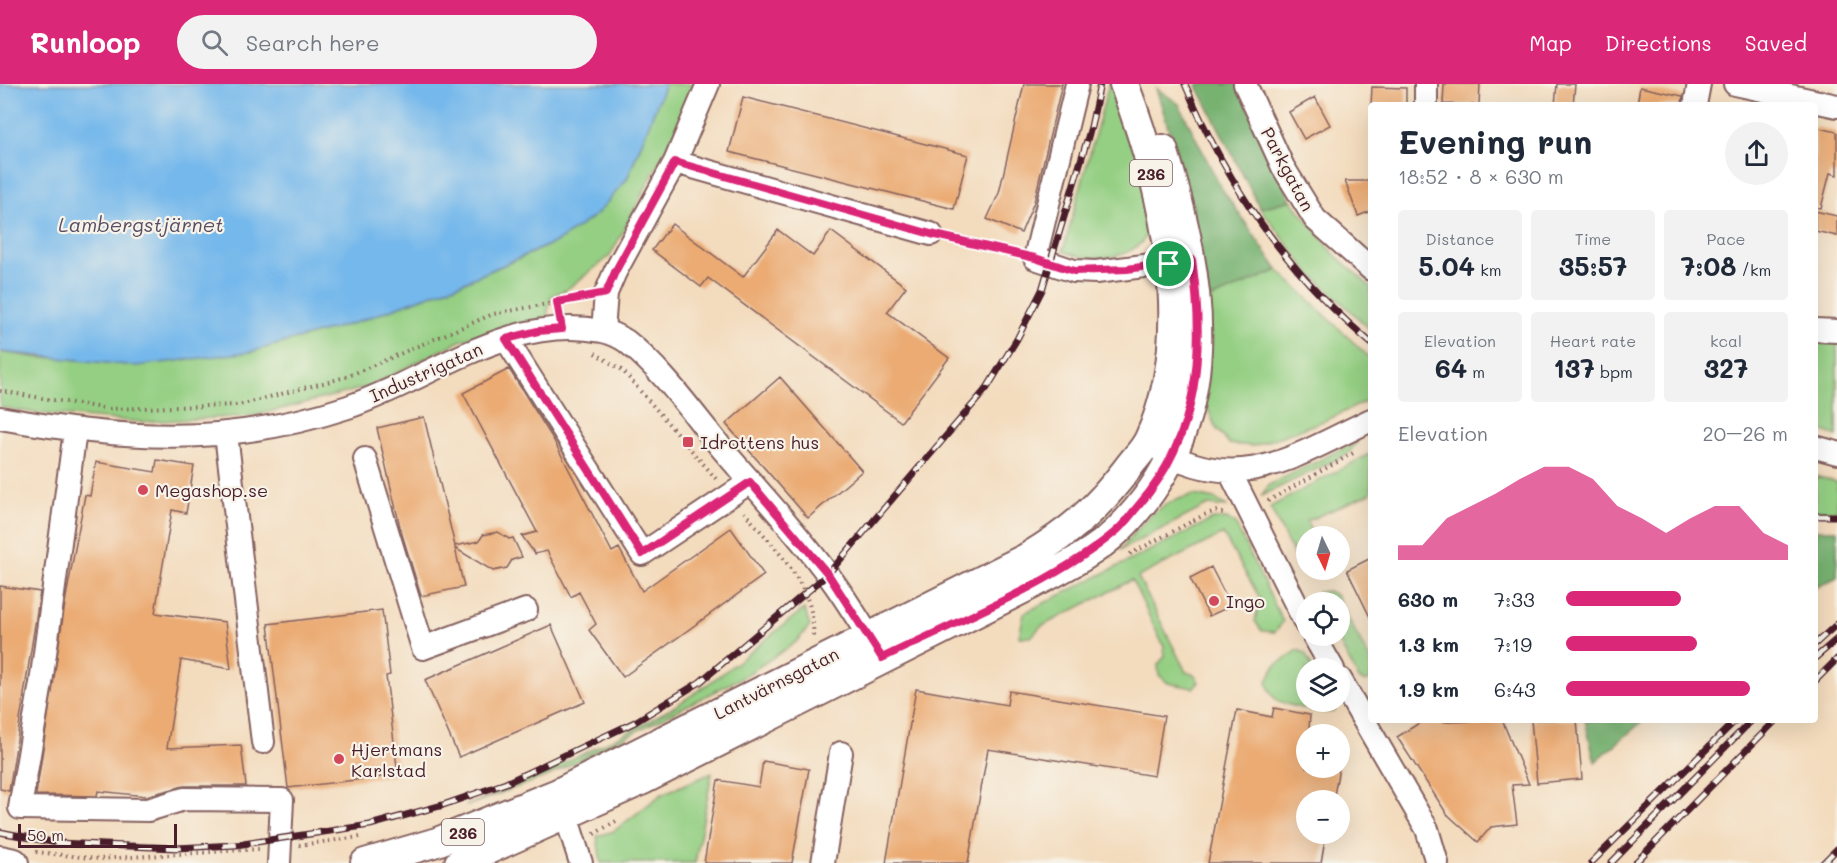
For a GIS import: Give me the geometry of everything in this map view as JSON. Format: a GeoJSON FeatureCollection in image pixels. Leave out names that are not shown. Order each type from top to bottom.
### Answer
{"type":"FeatureCollection","features":[{"type":"Feature","properties":{"kind":"main road","name":"236"},"geometry":{"type":"LineString","coordinates":[[1124,84],[1138,121],[1151,172],[1199,319],[1195,379],[1187,419],[1173,457]]}},
{"type":"Feature","properties":{"kind":"main road","name":"236"},"geometry":{"type":"LineString","coordinates":[[1142,84],[1176,190],[1181,262],[1171,366],[1160,410],[1148,442]]}},
{"type":"Feature","properties":{"kind":"main road","name":"Lantvärnsgatan"},"geometry":{"type":"LineString","coordinates":[[876,647],[1066,534],[1110,490],[1148,442]]}},
{"type":"Feature","properties":{"kind":"main road","name":"Lantvärnsgatan"},"geometry":{"type":"LineString","coordinates":[[459,863],[562,805],[876,647],[1080,558],[1116,531],[1150,492],[1173,457]]}},
{"type":"Feature","properties":{"kind":"main road","name":"Lantvärnsgatan"},"geometry":{"type":"LineString","coordinates":[[366,850],[437,842],[562,805]]}},
{"type":"Feature","properties":{"kind":"main road"},"geometry":{"type":"LineString","coordinates":[[0,860],[24,857]]}},
{"type":"Feature","properties":{"kind":"street"},"geometry":{"type":"LineString","coordinates":[[603,331],[606,293],[615,272],[675,162],[708,84]]}},
{"type":"Feature","properties":{"kind":"street"},"geometry":{"type":"LineString","coordinates":[[1077,84],[1035,258],[1074,271],[1096,272],[1181,262]]}},
{"type":"Feature","properties":{"kind":"street","name":"Parkgatan"},"geometry":{"type":"LineString","coordinates":[[1245,84],[1283,167],[1315,219],[1368,266]]}},
{"type":"Feature","properties":{"kind":"street"},"geometry":{"type":"LineString","coordinates":[[1426,84],[1426,102]]}},
{"type":"Feature","properties":{"kind":"street"},"geometry":{"type":"LineString","coordinates":[[1696,102],[1700,84]]}},
{"type":"Feature","properties":{"kind":"street"},"geometry":{"type":"LineString","coordinates":[[1735,84],[1837,106]]}},
{"type":"Feature","properties":{"kind":"street"},"geometry":{"type":"LineString","coordinates":[[675,162],[931,234]]}},
{"type":"Feature","properties":{"kind":"street","name":"Industrigatan"},"geometry":{"type":"LineString","coordinates":[[0,418],[75,431],[144,436],[226,434],[297,421],[349,406],[485,345],[506,339],[538,331],[562,329],[603,331],[623,339],[644,358],[828,574],[876,647]]}},
{"type":"Feature","properties":{"kind":"street"},"geometry":{"type":"LineString","coordinates":[[1818,330],[1837,331]]}},
{"type":"Feature","properties":{"kind":"street"},"geometry":{"type":"LineString","coordinates":[[506,339],[642,554],[750,482]]}},
{"type":"Feature","properties":{"kind":"street"},"geometry":{"type":"LineString","coordinates":[[1148,442],[1198,468],[1230,472],[1255,470],[1368,421]]}},
{"type":"Feature","properties":{"kind":"street"},"geometry":{"type":"LineString","coordinates":[[75,431],[41,683],[10,806],[148,810],[184,799],[282,800],[280,855]]}},
{"type":"Feature","properties":{"kind":"street"},"geometry":{"type":"LineString","coordinates":[[226,434],[263,742]]}},
{"type":"Feature","properties":{"kind":"street"},"geometry":{"type":"LineString","coordinates":[[1818,448],[1837,453]]}},
{"type":"Feature","properties":{"kind":"street"},"geometry":{"type":"LineString","coordinates":[[364,459],[423,648],[526,610]]}},
{"type":"Feature","properties":{"kind":"street"},"geometry":{"type":"LineString","coordinates":[[1230,472],[1296,604]]}},
{"type":"Feature","properties":{"kind":"street"},"geometry":{"type":"LineString","coordinates":[[1350,696],[1427,829],[1437,863]]}},
{"type":"Feature","properties":{"kind":"street"},"geometry":{"type":"LineString","coordinates":[[823,863],[841,753]]}},
{"type":"Feature","properties":{"kind":"street"},"geometry":{"type":"LineString","coordinates":[[562,805],[581,863]]}},
{"type":"Feature","properties":{"kind":"path"},"geometry":{"type":"LineString","coordinates":[[931,234],[1035,258]]}},
{"type":"Feature","properties":{"kind":"path"},"geometry":{"type":"LineString","coordinates":[[0,391],[106,409],[239,405],[346,376],[493,314],[606,293]]}},
{"type":"Feature","properties":{"kind":"path"},"geometry":{"type":"LineString","coordinates":[[557,302],[562,329]]}},
{"type":"Feature","properties":{"kind":"path"},"geometry":{"type":"LineString","coordinates":[[588,352],[608,359],[623,371],[780,555],[805,594],[814,626],[813,635],[805,643]]}},
{"type":"Feature","properties":{"kind":"path"},"geometry":{"type":"LineString","coordinates":[[24,857],[99,859],[280,855],[366,850]]}},
{"type":"Feature","properties":{"kind":"green space"},"geometry":{"type":"Polygon","coordinates":[[[665,84],[695,84],[678,126],[610,256],[566,290],[551,296],[547,317],[462,340],[368,387],[253,416],[141,422],[34,413],[0,407],[0,352],[41,358],[250,352],[357,322],[460,284],[558,241],[627,179],[665,84]]]}},
{"type":"Feature","properties":{"kind":"green space"},"geometry":{"type":"Polygon","coordinates":[[[1109,84],[1114,84],[1133,133],[1151,228],[1140,244],[1132,250],[1113,257],[1082,257],[1063,251],[1109,84]]]}},
{"type":"Feature","properties":{"kind":"green space"},"geometry":{"type":"Polygon","coordinates":[[[1196,84],[1237,84],[1291,200],[1260,208],[1196,84]]]}},
{"type":"Feature","properties":{"kind":"green space"},"geometry":{"type":"Polygon","coordinates":[[[1156,88],[1179,104],[1220,186],[1278,270],[1208,300],[1191,200],[1156,88]]]}},
{"type":"Feature","properties":{"kind":"green space"},"geometry":{"type":"Polygon","coordinates":[[[1291,200],[1335,255],[1368,284],[1368,327],[1308,271],[1260,208],[1291,200]]]}},
{"type":"Feature","properties":{"kind":"green space"},"geometry":{"type":"Polygon","coordinates":[[[1278,270],[1368,356],[1368,400],[1329,419],[1254,446],[1229,444],[1216,428],[1206,404],[1208,300],[1278,270]]]}},
{"type":"Feature","properties":{"kind":"green space"},"geometry":{"type":"Polygon","coordinates":[[[1818,338],[1837,339],[1837,436],[1818,429],[1818,338]]]}},
{"type":"Feature","properties":{"kind":"green space"},"geometry":{"type":"Polygon","coordinates":[[[1358,441],[1348,454],[1261,496],[1269,485],[1358,441]]]}},
{"type":"Feature","properties":{"kind":"green space"},"geometry":{"type":"Polygon","coordinates":[[[1368,455],[1368,494],[1307,521],[1309,526],[1296,526],[1296,560],[1270,507],[1368,455]]]}},
{"type":"Feature","properties":{"kind":"green space"},"geometry":{"type":"Polygon","coordinates":[[[1818,477],[1837,482],[1837,511],[1818,510],[1818,477]]]}},
{"type":"Feature","properties":{"kind":"green space"},"geometry":{"type":"Polygon","coordinates":[[[1194,495],[1215,499],[1228,507],[1208,505],[1120,550],[1144,522],[1160,508],[1181,498],[1194,495]]]}},
{"type":"Feature","properties":{"kind":"green space"},"geometry":{"type":"Polygon","coordinates":[[[1213,519],[1226,519],[1235,523],[1283,622],[1275,632],[1262,631],[1255,621],[1260,598],[1223,534],[1138,577],[1186,672],[1195,675],[1199,682],[1193,688],[1168,683],[1159,675],[1158,665],[1165,656],[1164,647],[1132,580],[1040,627],[1031,637],[1019,637],[1024,613],[1213,519]]]}},
{"type":"Feature","properties":{"kind":"green space"},"geometry":{"type":"Polygon","coordinates":[[[1818,530],[1837,530],[1837,577],[1818,586],[1818,530]]]}},
{"type":"Feature","properties":{"kind":"green space"},"geometry":{"type":"Polygon","coordinates":[[[804,609],[810,626],[795,643],[743,677],[550,775],[466,806],[592,750],[665,712],[719,676],[804,609]]]}},
{"type":"Feature","properties":{"kind":"green space"},"geometry":{"type":"Polygon","coordinates":[[[1350,622],[1368,656],[1368,681],[1359,679],[1350,658],[1348,658],[1341,646],[1350,646],[1350,622]]]}},
{"type":"Feature","properties":{"kind":"green space"},"geometry":{"type":"Polygon","coordinates":[[[1298,650],[1305,653],[1308,658],[1296,658],[1296,706],[1279,701],[1272,695],[1267,681],[1276,665],[1298,650]]]}},
{"type":"Feature","properties":{"kind":"green space"},"geometry":{"type":"Polygon","coordinates":[[[1586,723],[1640,723],[1595,762],[1586,723]]]}},
{"type":"Feature","properties":{"kind":"green space"},"geometry":{"type":"Polygon","coordinates":[[[712,773],[695,863],[601,863],[597,836],[614,831],[662,794],[712,773]]]}},
{"type":"Feature","properties":{"kind":"water","name":"Lambergstjärnet"},"geometry":{"type":"Polygon","coordinates":[[[0,84],[665,84],[627,179],[597,214],[558,241],[460,284],[357,322],[250,352],[136,366],[0,352],[0,84]]]}},
{"type":"Feature","properties":{"kind":"building"},"geometry":{"type":"Polygon","coordinates":[[[1024,84],[1062,84],[1034,202],[1021,233],[987,219],[999,193],[1024,84]]]}},
{"type":"Feature","properties":{"kind":"building"},"geometry":{"type":"Polygon","coordinates":[[[1444,84],[1480,84],[1479,102],[1443,102],[1444,84]]]}},
{"type":"Feature","properties":{"kind":"building"},"geometry":{"type":"Polygon","coordinates":[[[1557,84],[1575,84],[1573,102],[1555,102],[1557,84]]]}},
{"type":"Feature","properties":{"kind":"building"},"geometry":{"type":"Polygon","coordinates":[[[1372,87],[1406,88],[1406,102],[1371,102],[1372,87]]]}},
{"type":"Feature","properties":{"kind":"building"},"geometry":{"type":"Polygon","coordinates":[[[1640,87],[1683,96],[1682,102],[1638,102],[1640,87]]]}},
{"type":"Feature","properties":{"kind":"building"},"geometry":{"type":"Polygon","coordinates":[[[743,97],[968,155],[954,209],[729,152],[743,97]]]}},
{"type":"Feature","properties":{"kind":"building"},"geometry":{"type":"Polygon","coordinates":[[[1315,97],[1330,125],[1304,139],[1289,112],[1315,97]]]}},
{"type":"Feature","properties":{"kind":"building"},"geometry":{"type":"Polygon","coordinates":[[[1818,128],[1837,132],[1837,175],[1830,173],[1821,208],[1818,208],[1818,128]]]}},
{"type":"Feature","properties":{"kind":"building"},"geometry":{"type":"Polygon","coordinates":[[[1345,181],[1368,181],[1368,212],[1358,216],[1345,181]]]}},
{"type":"Feature","properties":{"kind":"building"},"geometry":{"type":"Polygon","coordinates":[[[1818,212],[1837,216],[1837,236],[1818,232],[1818,212]]]}},
{"type":"Feature","properties":{"kind":"building"},"geometry":{"type":"Polygon","coordinates":[[[672,224],[743,277],[778,230],[813,256],[831,231],[906,287],[887,312],[949,358],[901,422],[708,278],[701,287],[652,250],[672,224]]]}},
{"type":"Feature","properties":{"kind":"building"},"geometry":{"type":"Polygon","coordinates":[[[509,369],[553,439],[612,552],[619,548],[642,591],[731,528],[764,575],[623,677],[589,630],[596,624],[579,592],[571,597],[547,551],[535,554],[522,536],[537,532],[463,393],[509,369]]]}},
{"type":"Feature","properties":{"kind":"building"},"geometry":{"type":"Polygon","coordinates":[[[780,377],[862,471],[808,518],[726,424],[780,377]]]}},
{"type":"Feature","properties":{"kind":"building"},"geometry":{"type":"Polygon","coordinates":[[[424,417],[455,546],[479,541],[483,535],[498,532],[509,539],[513,538],[522,557],[512,560],[507,568],[493,571],[455,548],[464,587],[421,596],[401,531],[377,428],[424,417]]]}},
{"type":"Feature","properties":{"kind":"building"},"geometry":{"type":"Polygon","coordinates":[[[157,460],[194,466],[186,513],[172,510],[155,613],[225,622],[231,669],[181,660],[167,748],[241,745],[246,786],[184,786],[146,796],[98,791],[97,796],[36,795],[66,597],[85,495],[90,496],[96,462],[155,472],[157,460]]]}},
{"type":"Feature","properties":{"kind":"building"},"geometry":{"type":"Polygon","coordinates":[[[1368,560],[1368,613],[1350,576],[1350,568],[1368,560]]]}},
{"type":"Feature","properties":{"kind":"building"},"geometry":{"type":"Polygon","coordinates":[[[1211,567],[1231,606],[1209,616],[1190,578],[1211,567]]]}},
{"type":"Feature","properties":{"kind":"building"},"geometry":{"type":"Polygon","coordinates":[[[0,586],[40,592],[9,791],[0,789],[0,586]]]}},
{"type":"Feature","properties":{"kind":"building"},"geometry":{"type":"Polygon","coordinates":[[[382,610],[390,675],[386,676],[398,775],[288,788],[268,624],[382,610]]]}},
{"type":"Feature","properties":{"kind":"building"},"geometry":{"type":"Polygon","coordinates":[[[551,625],[585,702],[459,757],[425,680],[551,625]]]}},
{"type":"Feature","properties":{"kind":"building"},"geometry":{"type":"Polygon","coordinates":[[[916,689],[1007,705],[1009,691],[1164,716],[1154,776],[988,749],[968,863],[886,863],[916,689]]]}},
{"type":"Feature","properties":{"kind":"building"},"geometry":{"type":"Polygon","coordinates":[[[1274,708],[1310,715],[1309,724],[1296,724],[1296,778],[1337,778],[1335,790],[1296,790],[1296,844],[1324,844],[1321,863],[1208,863],[1237,710],[1272,717],[1274,708]]]}},
{"type":"Feature","properties":{"kind":"building"},"geometry":{"type":"Polygon","coordinates":[[[1419,723],[1503,723],[1529,784],[1512,785],[1517,824],[1491,827],[1478,842],[1447,814],[1397,737],[1419,723]]]}},
{"type":"Feature","properties":{"kind":"building"},"geometry":{"type":"Polygon","coordinates":[[[1531,723],[1577,723],[1582,779],[1537,783],[1531,723]]]}},
{"type":"Feature","properties":{"kind":"building"},"geometry":{"type":"Polygon","coordinates":[[[763,761],[809,769],[792,863],[704,863],[718,780],[759,787],[763,761]]]}},
{"type":"Feature","properties":{"kind":"railway"},"geometry":{"type":"LineString","coordinates":[[0,832],[57,843],[176,848],[236,845],[370,825],[443,805],[506,783],[635,722],[700,682],[828,574],[987,388],[1017,339],[1042,290],[1091,127],[1100,84]]}},
{"type":"Feature","properties":{"kind":"railway"},"geometry":{"type":"LineString","coordinates":[[1185,84],[1220,158],[1262,225],[1312,287],[1368,340]]}},
{"type":"Feature","properties":{"kind":"railway"},"geometry":{"type":"LineString","coordinates":[[1818,516],[1837,516]]}},
{"type":"Feature","properties":{"kind":"railway"},"geometry":{"type":"LineString","coordinates":[[1818,641],[1837,624]]}},
{"type":"Feature","properties":{"kind":"railway"},"geometry":{"type":"LineString","coordinates":[[1818,655],[1837,639]]}},
{"type":"Feature","properties":{"kind":"railway"},"geometry":{"type":"LineString","coordinates":[[1818,678],[1837,659]]}},
{"type":"Feature","properties":{"kind":"railway"},"geometry":{"type":"LineString","coordinates":[[1591,863],[1733,723]]}},
{"type":"Feature","properties":{"kind":"railway"},"geometry":{"type":"LineString","coordinates":[[1611,863],[1749,723]]}},
{"type":"Feature","properties":{"kind":"railway"},"geometry":{"type":"LineString","coordinates":[[1635,863],[1773,723]]}},
{"type":"Feature","properties":{"kind":"railway"},"geometry":{"type":"LineString","coordinates":[[1823,863],[1837,849]]}},
{"type":"Feature","properties":{"kind":"place","name":"Idrottens hus"},"geometry":{"type":"Point","coordinates":[688,442]}},
{"type":"Feature","properties":{"kind":"place","name":"Megashop.se"},"geometry":{"type":"Point","coordinates":[143,490]}},
{"type":"Feature","properties":{"kind":"place","name":"Ingo"},"geometry":{"type":"Point","coordinates":[1214,601]}},
{"type":"Feature","properties":{"kind":"place","name":"Hjertmans Karlstad"},"geometry":{"type":"Point","coordinates":[339,759]}},
{"type":"Feature","properties":{"kind":"route"},"geometry":{"type":"LineString","coordinates":[[675,162],[931,234],[1035,258],[1074,271],[1096,272],[1169,264],[1192,260],[1199,319],[1198,349],[1187,419],[1173,457],[1150,492],[1116,531],[1080,558],[1033,584],[882,658],[828,574],[750,482],[642,554],[506,339],[538,331],[562,329],[557,302],[606,293],[615,272],[675,162]]}}]}
